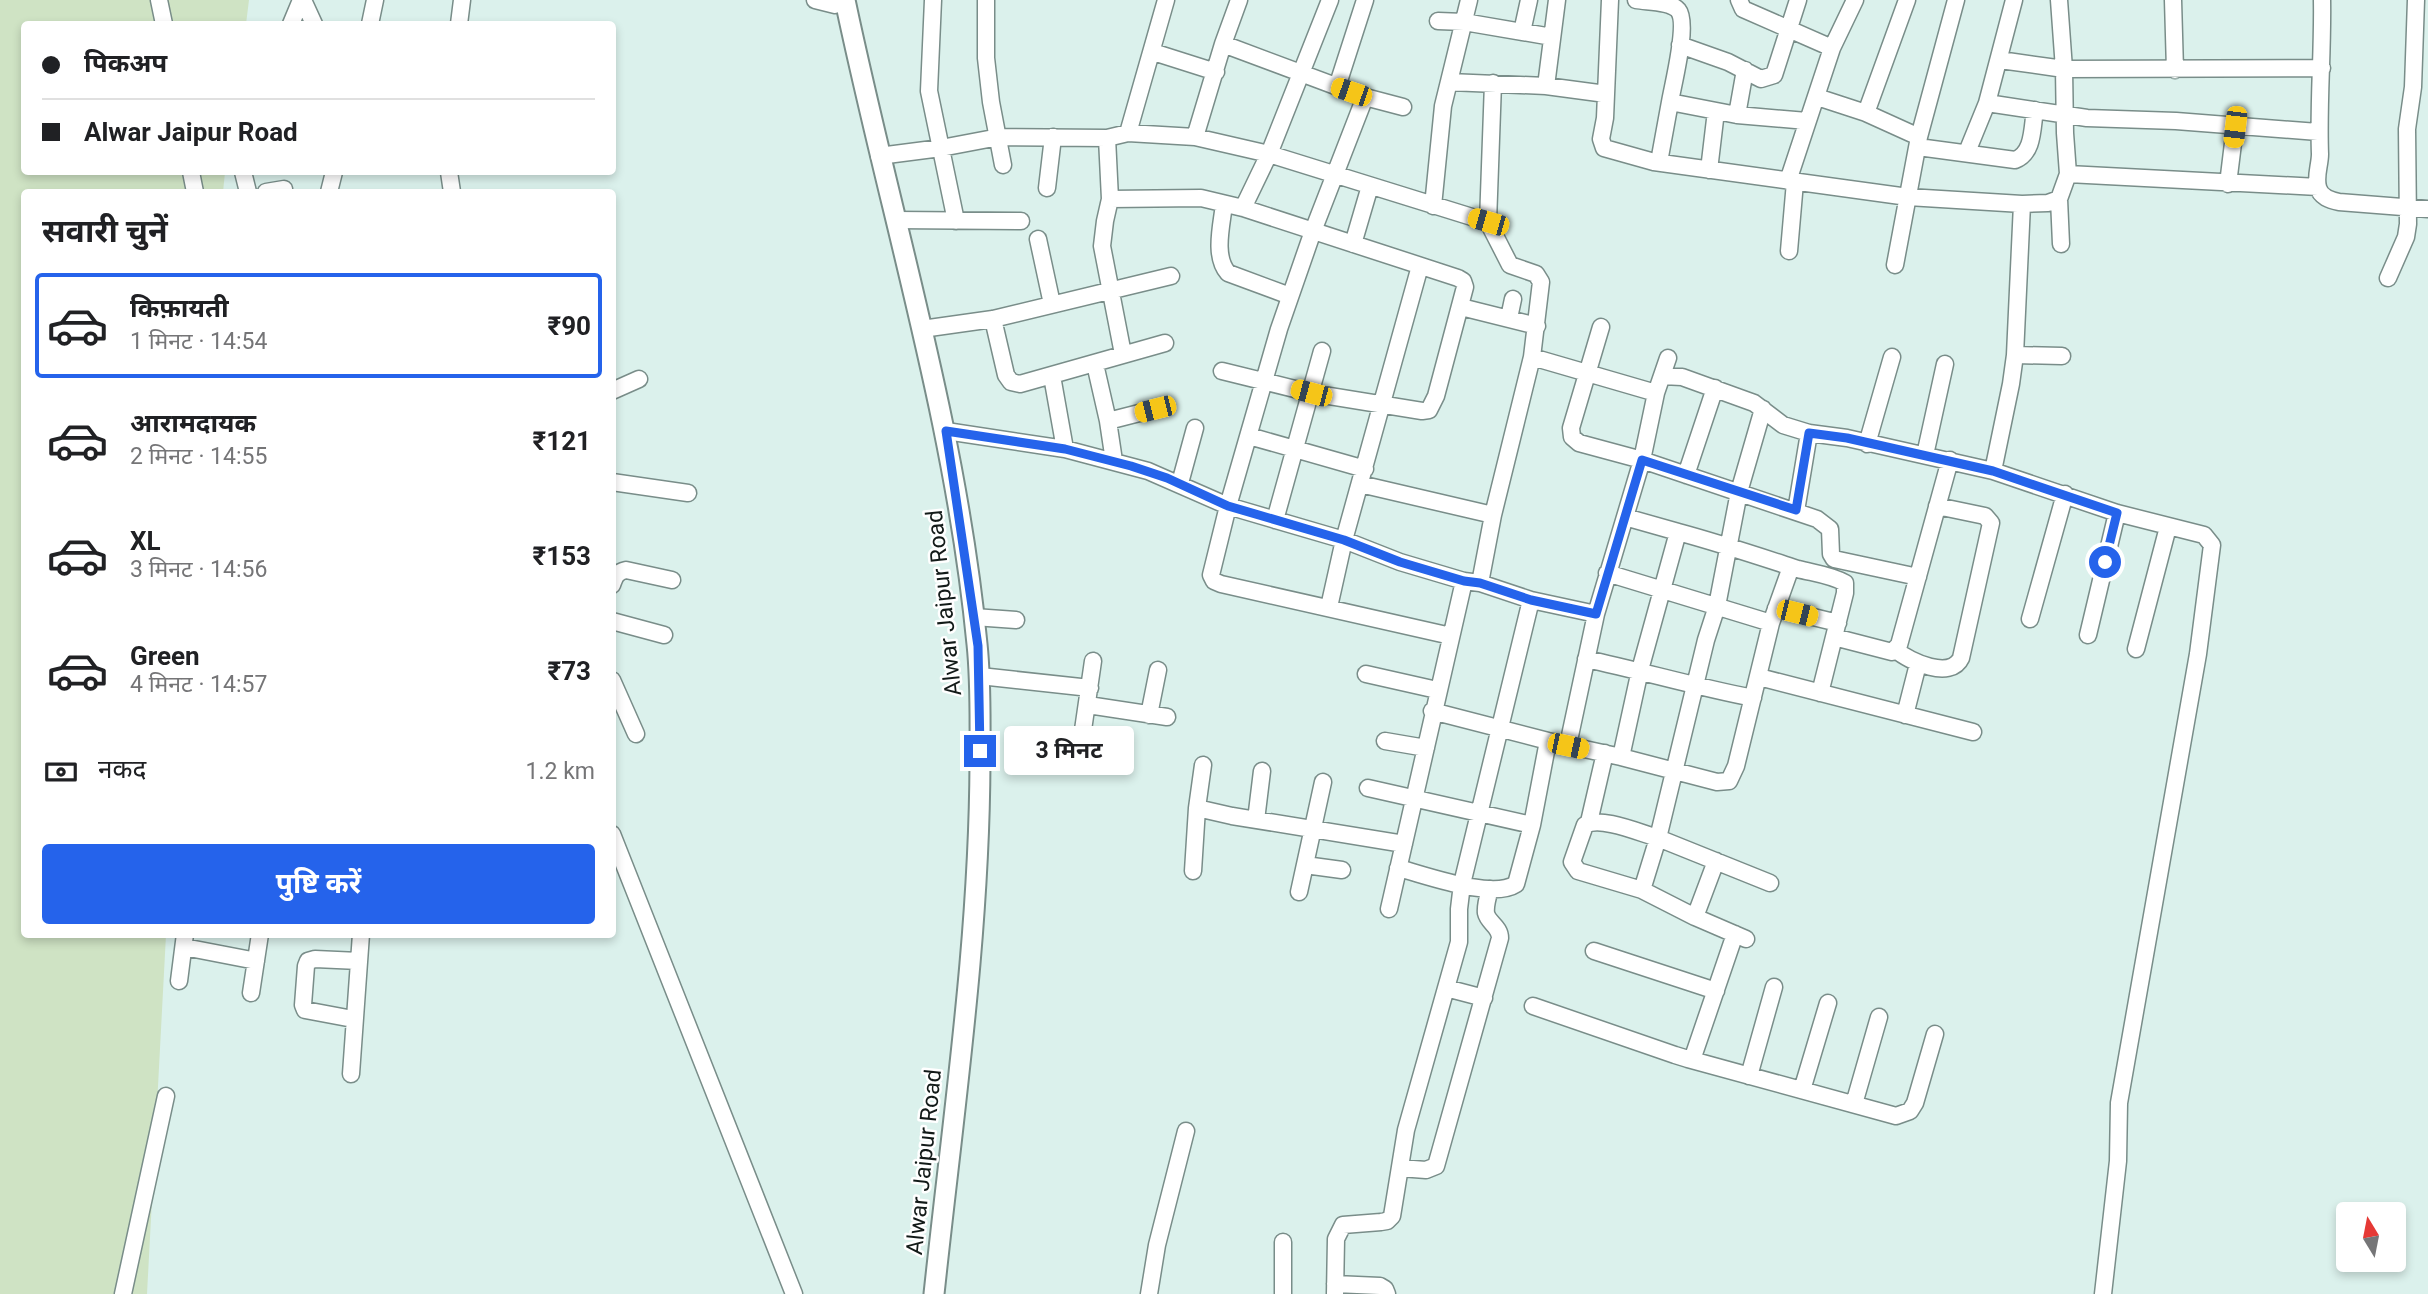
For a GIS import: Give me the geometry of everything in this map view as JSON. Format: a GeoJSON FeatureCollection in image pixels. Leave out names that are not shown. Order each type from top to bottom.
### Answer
{"type":"FeatureCollection","features":[{"type":"Feature","properties":{"kind":"main road","name":"Alwar Jaipur Road"},"geometry":{"type":"LineString","coordinates":[[838,2],[879,156],[946,431],[974,617],[979,676],[980,802],[976,898],[934,1294]]}},
{"type":"Feature","properties":{"kind":"main road","name":"Alwar Jaipur Road"},"geometry":{"type":"LineString","coordinates":[[838,2],[934,429],[963,617],[968,676],[969,784],[963,909],[922,1294]]}},
{"type":"Feature","properties":{"kind":"street"},"geometry":{"type":"LineString","coordinates":[[159,0],[162,21]]}},
{"type":"Feature","properties":{"kind":"street"},"geometry":{"type":"LineString","coordinates":[[292,21],[302,0]]}},
{"type":"Feature","properties":{"kind":"street"},"geometry":{"type":"LineString","coordinates":[[302,0],[312,21]]}},
{"type":"Feature","properties":{"kind":"street"},"geometry":{"type":"LineString","coordinates":[[371,21],[375,0]]}},
{"type":"Feature","properties":{"kind":"street"},"geometry":{"type":"LineString","coordinates":[[459,21],[462,0]]}},
{"type":"Feature","properties":{"kind":"street"},"geometry":{"type":"LineString","coordinates":[[815,0],[838,2]]}},
{"type":"Feature","properties":{"kind":"street"},"geometry":{"type":"LineString","coordinates":[[933,0],[929,91],[956,221]]}},
{"type":"Feature","properties":{"kind":"street"},"geometry":{"type":"LineString","coordinates":[[986,0],[986,58],[1003,165]]}},
{"type":"Feature","properties":{"kind":"street"},"geometry":{"type":"LineString","coordinates":[[1128,133],[1166,0]]}},
{"type":"Feature","properties":{"kind":"street"},"geometry":{"type":"LineString","coordinates":[[1195,137],[1223,44],[1240,0]]}},
{"type":"Feature","properties":{"kind":"street"},"geometry":{"type":"LineString","coordinates":[[1243,208],[1269,154],[1330,0]]}},
{"type":"Feature","properties":{"kind":"street"},"geometry":{"type":"LineString","coordinates":[[1338,87],[1365,0]]}},
{"type":"Feature","properties":{"kind":"street"},"geometry":{"type":"LineString","coordinates":[[1433,205],[1438,136],[1469,0]]}},
{"type":"Feature","properties":{"kind":"street"},"geometry":{"type":"LineString","coordinates":[[1522,32],[1529,0]]}},
{"type":"Feature","properties":{"kind":"street"},"geometry":{"type":"LineString","coordinates":[[1546,86],[1557,0]]}},
{"type":"Feature","properties":{"kind":"street"},"geometry":{"type":"LineString","coordinates":[[1610,0],[1601,139],[1604,148],[1658,162],[1908,197],[2022,204],[2059,199]]}},
{"type":"Feature","properties":{"kind":"street"},"geometry":{"type":"LineString","coordinates":[[1636,0],[1677,9],[1682,17],[1680,45],[1658,162]]}},
{"type":"Feature","properties":{"kind":"street"},"geometry":{"type":"LineString","coordinates":[[1739,0],[1743,9],[1832,48]]}},
{"type":"Feature","properties":{"kind":"street"},"geometry":{"type":"LineString","coordinates":[[1680,45],[1728,62],[1761,79],[1774,75],[1798,0]]}},
{"type":"Feature","properties":{"kind":"street"},"geometry":{"type":"LineString","coordinates":[[1789,251],[1791,182],[1807,121],[1832,48],[1855,0]]}},
{"type":"Feature","properties":{"kind":"street"},"geometry":{"type":"LineString","coordinates":[[1867,113],[1907,0]]}},
{"type":"Feature","properties":{"kind":"street"},"geometry":{"type":"LineString","coordinates":[[1895,265],[1918,142],[1956,0]]}},
{"type":"Feature","properties":{"kind":"street"},"geometry":{"type":"LineString","coordinates":[[1967,152],[1987,103],[2014,0]]}},
{"type":"Feature","properties":{"kind":"street"},"geometry":{"type":"LineString","coordinates":[[2059,0],[2068,174],[2059,199],[2061,244]]}},
{"type":"Feature","properties":{"kind":"street"},"geometry":{"type":"LineString","coordinates":[[2173,0],[2175,70]]}},
{"type":"Feature","properties":{"kind":"street"},"geometry":{"type":"LineString","coordinates":[[2322,0],[2318,132],[2318,187],[2321,194],[2330,200],[2428,209]]}},
{"type":"Feature","properties":{"kind":"street"},"geometry":{"type":"LineString","coordinates":[[2388,278],[2406,237],[2409,208],[2407,129],[2421,88],[2416,0]]}},
{"type":"Feature","properties":{"kind":"street"},"geometry":{"type":"LineString","coordinates":[[1438,21],[1464,22],[1552,37]]}},
{"type":"Feature","properties":{"kind":"street"},"geometry":{"type":"LineString","coordinates":[[1223,44],[1365,97],[1403,107]]}},
{"type":"Feature","properties":{"kind":"street"},"geometry":{"type":"LineString","coordinates":[[1153,52],[1216,72]]}},
{"type":"Feature","properties":{"kind":"street"},"geometry":{"type":"LineString","coordinates":[[2000,60],[2064,69],[2322,68]]}},
{"type":"Feature","properties":{"kind":"street"},"geometry":{"type":"LineString","coordinates":[[1737,115],[1745,71]]}},
{"type":"Feature","properties":{"kind":"street"},"geometry":{"type":"LineString","coordinates":[[1449,82],[1546,86],[1606,94]]}},
{"type":"Feature","properties":{"kind":"street"},"geometry":{"type":"LineString","coordinates":[[1389,908],[1437,690],[1451,636],[1472,582],[1493,515],[1532,357],[1537,326],[1541,282],[1539,277],[1510,265],[1488,222],[1493,83]]}},
{"type":"Feature","properties":{"kind":"street"},"geometry":{"type":"LineString","coordinates":[[1365,97],[1290,296],[1228,506],[1211,575],[1214,581],[1451,636]]}},
{"type":"Feature","properties":{"kind":"street"},"geometry":{"type":"LineString","coordinates":[[1817,97],[1867,113],[1918,142],[2015,160],[2023,157],[2029,149],[2035,110]]}},
{"type":"Feature","properties":{"kind":"street"},"geometry":{"type":"LineString","coordinates":[[1670,102],[1737,115],[1807,121]]}},
{"type":"Feature","properties":{"kind":"street"},"geometry":{"type":"LineString","coordinates":[[1987,103],[2087,118],[2176,121],[2318,132]]}},
{"type":"Feature","properties":{"kind":"street"},"geometry":{"type":"LineString","coordinates":[[1709,170],[1716,111]]}},
{"type":"Feature","properties":{"kind":"street"},"geometry":{"type":"LineString","coordinates":[[2228,184],[2235,127]]}},
{"type":"Feature","properties":{"kind":"street"},"geometry":{"type":"LineString","coordinates":[[879,156],[999,137],[1107,138],[1128,133],[1195,137],[1335,173],[1488,222]]}},
{"type":"Feature","properties":{"kind":"street"},"geometry":{"type":"LineString","coordinates":[[1047,188],[1053,137]]}},
{"type":"Feature","properties":{"kind":"street"},"geometry":{"type":"LineString","coordinates":[[1107,138],[1110,199],[1102,246],[1123,354]]}},
{"type":"Feature","properties":{"kind":"street"},"geometry":{"type":"LineString","coordinates":[[2068,174],[2318,187]]}},
{"type":"Feature","properties":{"kind":"street"},"geometry":{"type":"LineString","coordinates":[[1353,244],[1370,186]]}},
{"type":"Feature","properties":{"kind":"street"},"geometry":{"type":"LineString","coordinates":[[1110,199],[1201,198],[1243,208],[1463,281],[1465,287],[1461,307],[1436,396],[1429,410],[1311,393],[1222,371]]}},
{"type":"Feature","properties":{"kind":"street"},"geometry":{"type":"LineString","coordinates":[[1224,204],[1219,248],[1223,268],[1227,273],[1290,296]]}},
{"type":"Feature","properties":{"kind":"street"},"geometry":{"type":"LineString","coordinates":[[1993,471],[2015,355],[2022,204]]}},
{"type":"Feature","properties":{"kind":"street"},"geometry":{"type":"LineString","coordinates":[[895,220],[1021,221]]}},
{"type":"Feature","properties":{"kind":"street"},"geometry":{"type":"LineString","coordinates":[[1038,239],[1052,304]]}},
{"type":"Feature","properties":{"kind":"street"},"geometry":{"type":"LineString","coordinates":[[1329,607],[1344,540],[1420,266]]}},
{"type":"Feature","properties":{"kind":"street"},"geometry":{"type":"LineString","coordinates":[[922,330],[993,319],[1171,276]]}},
{"type":"Feature","properties":{"kind":"street"},"geometry":{"type":"LineString","coordinates":[[1509,318],[1513,299]]}},
{"type":"Feature","properties":{"kind":"street"},"geometry":{"type":"LineString","coordinates":[[1461,307],[1537,326]]}},
{"type":"Feature","properties":{"kind":"street"},"geometry":{"type":"LineString","coordinates":[[993,319],[1006,375],[1011,382],[1020,384],[1165,343]]}},
{"type":"Feature","properties":{"kind":"street"},"geometry":{"type":"LineString","coordinates":[[1601,327],[1571,428],[1572,437],[1579,443],[1642,460],[1796,510],[1827,524],[1834,559],[1918,577]]}},
{"type":"Feature","properties":{"kind":"street"},"geometry":{"type":"LineString","coordinates":[[1275,520],[1322,351]]}},
{"type":"Feature","properties":{"kind":"street"},"geometry":{"type":"LineString","coordinates":[[2015,355],[2062,356]]}},
{"type":"Feature","properties":{"kind":"street"},"geometry":{"type":"LineString","coordinates":[[1532,357],[1656,393]]}},
{"type":"Feature","properties":{"kind":"street"},"geometry":{"type":"LineString","coordinates":[[1867,444],[1892,357]]}},
{"type":"Feature","properties":{"kind":"street"},"geometry":{"type":"LineString","coordinates":[[1568,746],[1596,614],[1642,460],[1656,393],[1668,358]]}},
{"type":"Feature","properties":{"kind":"street"},"geometry":{"type":"LineString","coordinates":[[1095,364],[1114,461]]}},
{"type":"Feature","properties":{"kind":"street"},"geometry":{"type":"LineString","coordinates":[[1926,455],[1945,364]]}},
{"type":"Feature","properties":{"kind":"street"},"geometry":{"type":"LineString","coordinates":[[1052,376],[1065,449]]}},
{"type":"Feature","properties":{"kind":"street"},"geometry":{"type":"LineString","coordinates":[[1662,376],[1682,377],[1714,388],[1763,409],[1783,425],[1809,433],[1847,438],[1993,471],[2117,513],[2204,535],[2212,545],[2199,654],[2119,1103],[2118,1161],[2104,1294]]}},
{"type":"Feature","properties":{"kind":"street"},"geometry":{"type":"LineString","coordinates":[[616,389],[639,379]]}},
{"type":"Feature","properties":{"kind":"street"},"geometry":{"type":"LineString","coordinates":[[1686,475],[1714,388]]}},
{"type":"Feature","properties":{"kind":"street"},"geometry":{"type":"LineString","coordinates":[[1108,421],[1155,409]]}},
{"type":"Feature","properties":{"kind":"street"},"geometry":{"type":"LineString","coordinates":[[1642,890],[1658,838],[1706,640],[1717,606],[1739,492],[1763,409]]}},
{"type":"Feature","properties":{"kind":"street"},"geometry":{"type":"LineString","coordinates":[[1180,483],[1195,428]]}},
{"type":"Feature","properties":{"kind":"street"},"geometry":{"type":"LineString","coordinates":[[946,431],[1065,449],[1114,461],[1180,483],[1228,506],[1344,540],[1400,562],[1531,600],[1596,614]]}},
{"type":"Feature","properties":{"kind":"street"},"geometry":{"type":"LineString","coordinates":[[1796,510],[1809,433]]}},
{"type":"Feature","properties":{"kind":"street"},"geometry":{"type":"LineString","coordinates":[[1248,436],[1295,448],[1363,477],[1493,515]]}},
{"type":"Feature","properties":{"kind":"street"},"geometry":{"type":"LineString","coordinates":[[1896,650],[1950,460]]}},
{"type":"Feature","properties":{"kind":"street"},"geometry":{"type":"LineString","coordinates":[[616,483],[688,493]]}},
{"type":"Feature","properties":{"kind":"street"},"geometry":{"type":"LineString","coordinates":[[2029,619],[2065,495]]}},
{"type":"Feature","properties":{"kind":"street"},"geometry":{"type":"LineString","coordinates":[[1608,573],[1717,606],[1774,615],[1836,630],[1883,650],[1896,650],[1911,662],[1952,668],[1957,665],[1991,523],[1985,516],[1937,506]]}},
{"type":"Feature","properties":{"kind":"street"},"geometry":{"type":"LineString","coordinates":[[2088,635],[2117,513]]}},
{"type":"Feature","properties":{"kind":"street"},"geometry":{"type":"LineString","coordinates":[[1625,517],[1729,546],[1845,583],[1845,593],[1820,693]]}},
{"type":"Feature","properties":{"kind":"street"},"geometry":{"type":"LineString","coordinates":[[2136,649],[2168,527]]}},
{"type":"Feature","properties":{"kind":"street"},"geometry":{"type":"LineString","coordinates":[[1678,532],[1664,590],[1613,755],[1572,862],[1578,871],[1642,890],[1740,937],[1716,991],[1695,1055],[1688,1059]]}},
{"type":"Feature","properties":{"kind":"street"},"geometry":{"type":"LineString","coordinates":[[1433,711],[1717,782],[1729,781],[1736,766],[1774,615],[1791,567]]}},
{"type":"Feature","properties":{"kind":"street"},"geometry":{"type":"LineString","coordinates":[[616,575],[626,570],[673,580]]}},
{"type":"Feature","properties":{"kind":"street"},"geometry":{"type":"LineString","coordinates":[[1387,1294],[1380,1286],[1335,1289],[1338,1232],[1343,1225],[1349,1223],[1387,1221],[1392,1216],[1406,1130],[1459,942],[1462,884],[1531,600]]}},
{"type":"Feature","properties":{"kind":"street"},"geometry":{"type":"LineString","coordinates":[[974,617],[1016,620]]}},
{"type":"Feature","properties":{"kind":"street"},"geometry":{"type":"LineString","coordinates":[[616,622],[664,635]]}},
{"type":"Feature","properties":{"kind":"street"},"geometry":{"type":"LineString","coordinates":[[1586,659],[1640,670],[1695,687],[1753,698]]}},
{"type":"Feature","properties":{"kind":"street"},"geometry":{"type":"LineString","coordinates":[[1083,730],[1093,662]]}},
{"type":"Feature","properties":{"kind":"street"},"geometry":{"type":"LineString","coordinates":[[1905,715],[1918,664]]}},
{"type":"Feature","properties":{"kind":"street"},"geometry":{"type":"LineString","coordinates":[[1149,715],[1158,670]]}},
{"type":"Feature","properties":{"kind":"street"},"geometry":{"type":"LineString","coordinates":[[1366,674],[1437,690]]}},
{"type":"Feature","properties":{"kind":"street"},"geometry":{"type":"LineString","coordinates":[[979,676],[1090,688]]}},
{"type":"Feature","properties":{"kind":"street"},"geometry":{"type":"LineString","coordinates":[[1759,677],[1973,732]]}},
{"type":"Feature","properties":{"kind":"street"},"geometry":{"type":"LineString","coordinates":[[616,689],[636,734]]}},
{"type":"Feature","properties":{"kind":"street"},"geometry":{"type":"LineString","coordinates":[[1088,705],[1167,717]]}},
{"type":"Feature","properties":{"kind":"street"},"geometry":{"type":"LineString","coordinates":[[1385,741],[1426,748]]}},
{"type":"Feature","properties":{"kind":"street"},"geometry":{"type":"LineString","coordinates":[[1398,868],[1490,889],[1509,889],[1516,884],[1532,825],[1548,741]]}},
{"type":"Feature","properties":{"kind":"street"},"geometry":{"type":"LineString","coordinates":[[1193,871],[1203,765]]}},
{"type":"Feature","properties":{"kind":"street"},"geometry":{"type":"LineString","coordinates":[[1256,820],[1262,771]]}},
{"type":"Feature","properties":{"kind":"street"},"geometry":{"type":"LineString","coordinates":[[1299,892],[1323,782]]}},
{"type":"Feature","properties":{"kind":"street"},"geometry":{"type":"LineString","coordinates":[[1368,788],[1532,825]]}},
{"type":"Feature","properties":{"kind":"street"},"geometry":{"type":"LineString","coordinates":[[1197,808],[1404,844]]}},
{"type":"Feature","properties":{"kind":"street"},"geometry":{"type":"LineString","coordinates":[[1589,822],[1607,824],[1658,838],[1770,883]]}},
{"type":"Feature","properties":{"kind":"street"},"geometry":{"type":"LineString","coordinates":[[616,844],[794,1294]]}},
{"type":"Feature","properties":{"kind":"street"},"geometry":{"type":"LineString","coordinates":[[1695,917],[1716,861]]}},
{"type":"Feature","properties":{"kind":"street"},"geometry":{"type":"LineString","coordinates":[[1305,865],[1342,870]]}},
{"type":"Feature","properties":{"kind":"street"},"geometry":{"type":"LineString","coordinates":[[1400,1168],[1426,1170],[1436,1166],[1500,938],[1499,929],[1487,917],[1490,889]]}},
{"type":"Feature","properties":{"kind":"street"},"geometry":{"type":"LineString","coordinates":[[251,993],[259,938]]}},
{"type":"Feature","properties":{"kind":"street"},"geometry":{"type":"LineString","coordinates":[[351,1074],[361,938]]}},
{"type":"Feature","properties":{"kind":"street"},"geometry":{"type":"LineString","coordinates":[[179,982],[184,941],[256,961]]}},
{"type":"Feature","properties":{"kind":"street"},"geometry":{"type":"LineString","coordinates":[[1594,951],[1716,991]]}},
{"type":"Feature","properties":{"kind":"street"},"geometry":{"type":"LineString","coordinates":[[353,1019],[305,1010],[303,1005],[306,965],[308,961],[315,959],[359,961]]}},
{"type":"Feature","properties":{"kind":"street"},"geometry":{"type":"LineString","coordinates":[[1749,1076],[1774,987]]}},
{"type":"Feature","properties":{"kind":"street"},"geometry":{"type":"LineString","coordinates":[[1446,988],[1484,998]]}},
{"type":"Feature","properties":{"kind":"street"},"geometry":{"type":"LineString","coordinates":[[1802,1090],[1828,1003]]}},
{"type":"Feature","properties":{"kind":"street"},"geometry":{"type":"LineString","coordinates":[[1534,1006],[1688,1059],[1896,1116],[1910,1111],[1915,1103],[1935,1034]]}},
{"type":"Feature","properties":{"kind":"street"},"geometry":{"type":"LineString","coordinates":[[1854,1104],[1879,1017]]}},
{"type":"Feature","properties":{"kind":"street"},"geometry":{"type":"LineString","coordinates":[[123,1294],[166,1096]]}},
{"type":"Feature","properties":{"kind":"street"},"geometry":{"type":"LineString","coordinates":[[1149,1294],[1157,1245],[1186,1131]]}},
{"type":"Feature","properties":{"kind":"street"},"geometry":{"type":"LineString","coordinates":[[1283,1242],[1283,1294]]}},
{"type":"Feature","properties":{"kind":"green space"},"geometry":{"type":"Polygon","coordinates":[[[0,0],[249,0],[246,21],[21,21],[21,175],[225,175],[223,189],[21,189],[21,938],[166,938],[147,1294],[0,1294],[0,0]]]}},
{"type":"Feature","properties":{"kind":"route"},"geometry":{"type":"LineString","coordinates":[[980,751],[978,646],[946,431],[1065,449],[1131,466],[1180,483],[1228,506],[1344,540],[1400,562],[1464,581],[1480,583],[1531,600],[1596,614],[1642,460],[1796,510],[1809,433],[1847,438],[1993,471],[2117,513],[2105,562]]}}]}
